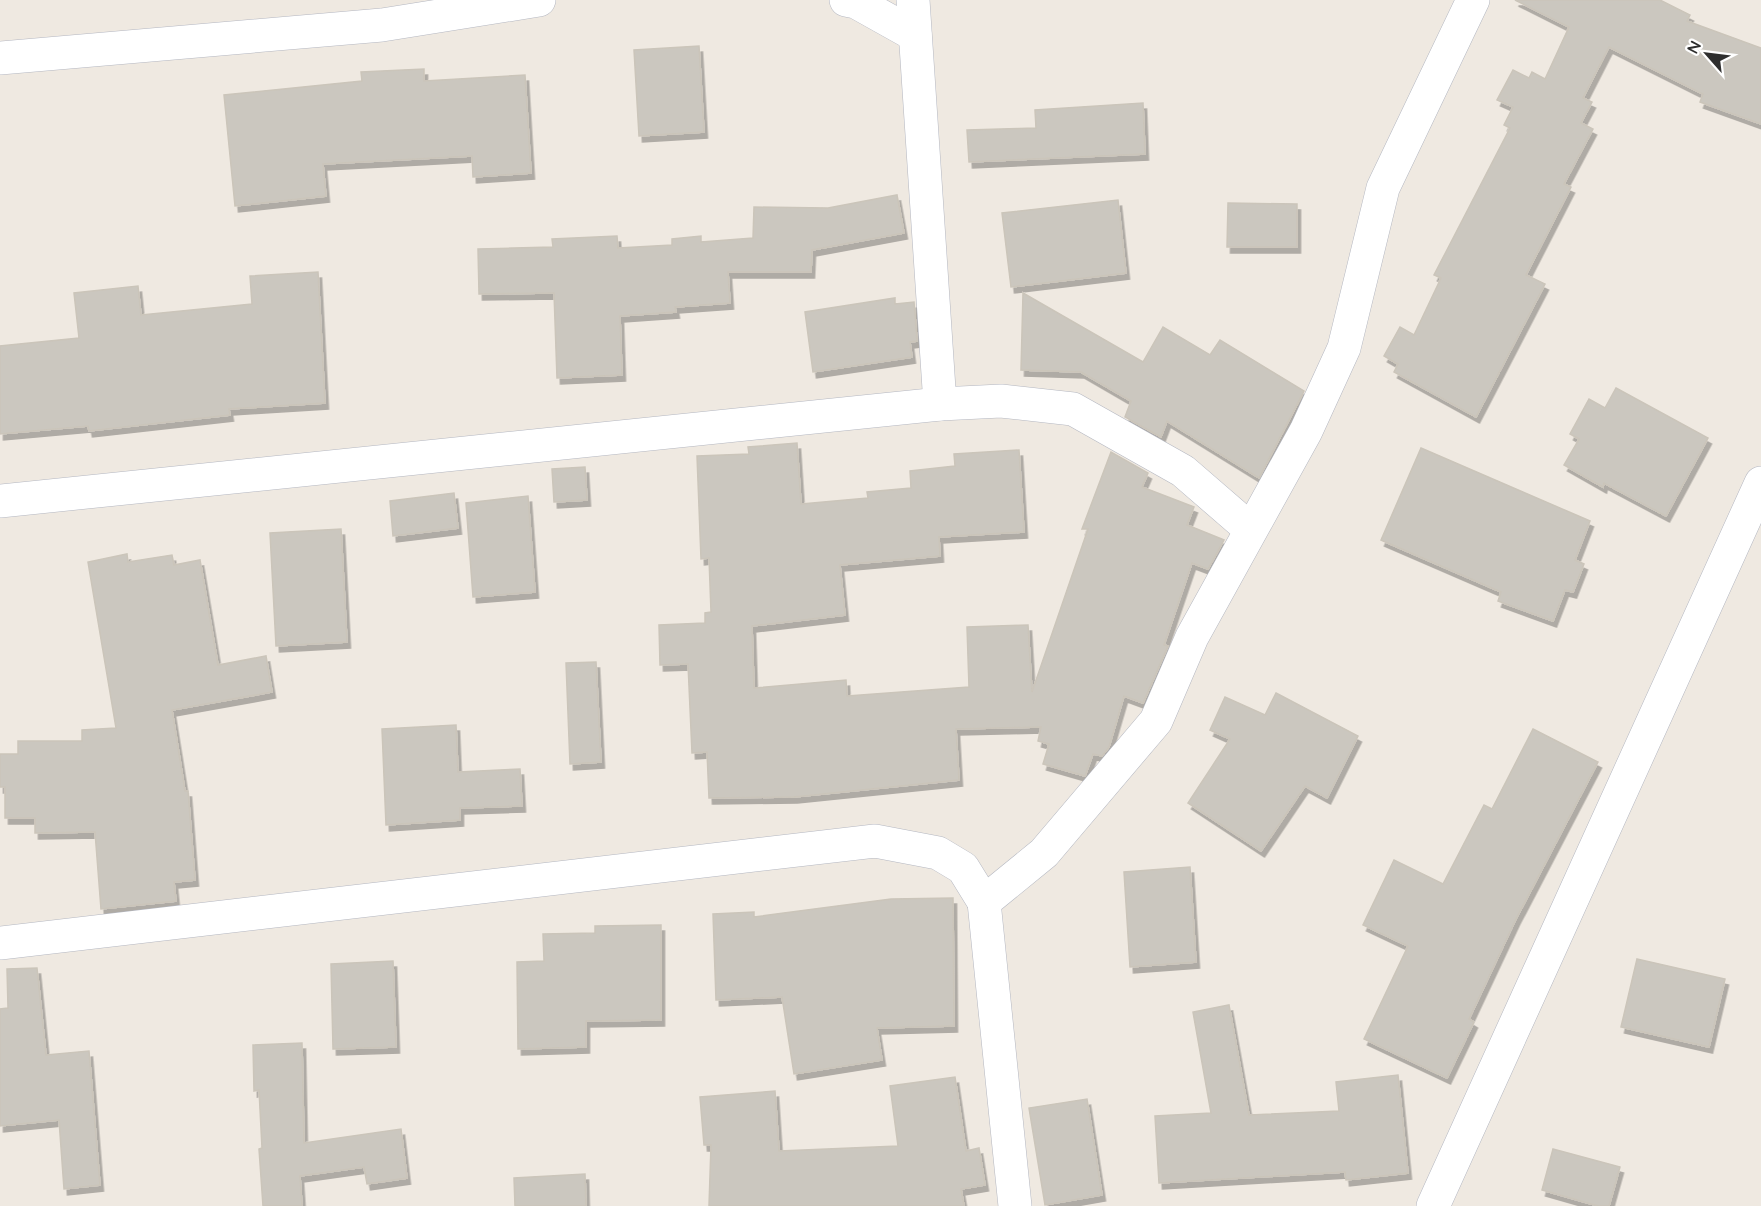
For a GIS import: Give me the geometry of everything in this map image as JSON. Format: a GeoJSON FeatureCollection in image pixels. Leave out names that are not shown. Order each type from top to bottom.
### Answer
{"type":"FeatureCollection","features":[{"type":"Feature","properties":{"kind":"street"},"geometry":{"type":"LineString","coordinates":[[0,58],[382,25],[539,0]]}},
{"type":"Feature","properties":{"kind":"street"},"geometry":{"type":"LineString","coordinates":[[846,0],[856,2],[915,35]]}},
{"type":"Feature","properties":{"kind":"street"},"geometry":{"type":"LineString","coordinates":[[913,0],[940,404]]}},
{"type":"Feature","properties":{"kind":"street"},"geometry":{"type":"LineString","coordinates":[[984,902],[1044,853],[1156,721],[1192,638],[1306,431],[1344,348],[1383,188],[1473,0]]}},
{"type":"Feature","properties":{"kind":"street"},"geometry":{"type":"LineString","coordinates":[[0,501],[940,404],[1001,401],[1073,409],[1183,471],[1250,529]]}},
{"type":"Feature","properties":{"kind":"street"},"geometry":{"type":"LineString","coordinates":[[1433,1206],[1761,483]]}},
{"type":"Feature","properties":{"kind":"street"},"geometry":{"type":"LineString","coordinates":[[0,943],[875,841],[938,853],[963,868],[984,902],[1015,1206]]}},
{"type":"Feature","properties":{"kind":"building"},"geometry":{"type":"Polygon","coordinates":[[[1515,0],[1660,0],[1690,15],[1687,21],[1761,48],[1761,124],[1700,102],[1703,94],[1609,47],[1583,98],[1592,102],[1581,123],[1593,129],[1564,184],[1571,187],[1526,275],[1545,284],[1476,417],[1394,372],[1398,364],[1384,356],[1400,327],[1414,335],[1441,278],[1434,275],[1510,128],[1504,125],[1513,107],[1497,100],[1513,70],[1529,78],[1532,72],[1545,79],[1569,27],[1515,0]]]}},
{"type":"Feature","properties":{"kind":"building"},"geometry":{"type":"Polygon","coordinates":[[[699,46],[704,132],[639,136],[634,50],[699,46]]]}},
{"type":"Feature","properties":{"kind":"building"},"geometry":{"type":"Polygon","coordinates":[[[424,69],[424,81],[525,75],[531,173],[473,177],[472,156],[323,164],[326,196],[235,206],[224,95],[362,81],[361,72],[424,69]]]}},
{"type":"Feature","properties":{"kind":"building"},"geometry":{"type":"Polygon","coordinates":[[[1143,103],[1145,154],[969,162],[967,130],[1036,128],[1035,110],[1143,103]]]}},
{"type":"Feature","properties":{"kind":"building"},"geometry":{"type":"Polygon","coordinates":[[[897,195],[904,233],[812,250],[811,272],[728,272],[730,303],[675,307],[676,312],[620,316],[622,375],[557,378],[554,293],[479,294],[478,249],[553,247],[552,239],[617,236],[618,248],[672,245],[672,239],[701,236],[701,242],[753,238],[754,207],[828,208],[897,195]]]}},
{"type":"Feature","properties":{"kind":"building"},"geometry":{"type":"Polygon","coordinates":[[[1118,200],[1126,273],[1011,287],[1002,213],[1118,200]]]}},
{"type":"Feature","properties":{"kind":"building"},"geometry":{"type":"Polygon","coordinates":[[[1228,203],[1297,204],[1297,247],[1227,247],[1228,203]]]}},
{"type":"Feature","properties":{"kind":"building"},"geometry":{"type":"Polygon","coordinates":[[[318,272],[325,403],[229,409],[230,415],[89,431],[88,426],[0,434],[0,346],[79,338],[74,293],[138,286],[141,315],[252,304],[250,276],[318,272]]]}},
{"type":"Feature","properties":{"kind":"building"},"geometry":{"type":"Polygon","coordinates":[[[1023,293],[1143,362],[1163,327],[1210,355],[1220,340],[1304,391],[1259,478],[1167,421],[1161,437],[1125,417],[1131,401],[1081,372],[1021,370],[1023,293]]]}},
{"type":"Feature","properties":{"kind":"building"},"geometry":{"type":"Polygon","coordinates":[[[895,298],[895,304],[914,302],[917,341],[910,342],[912,357],[813,372],[805,312],[895,298]]]}},
{"type":"Feature","properties":{"kind":"building"},"geometry":{"type":"Polygon","coordinates":[[[1616,388],[1708,438],[1666,516],[1604,483],[1603,487],[1564,465],[1579,439],[1570,434],[1589,399],[1605,408],[1616,388]]]}},
{"type":"Feature","properties":{"kind":"building"},"geometry":{"type":"Polygon","coordinates":[[[797,443],[801,504],[868,498],[867,492],[911,488],[910,471],[955,466],[954,454],[1019,450],[1024,532],[939,537],[940,556],[840,565],[845,615],[752,626],[754,688],[846,680],[847,696],[969,687],[967,627],[1028,625],[1032,692],[1088,529],[1082,529],[1111,452],[1148,473],[1142,487],[1194,507],[1187,525],[1224,540],[1208,569],[1192,563],[1164,645],[1168,646],[1143,703],[1124,696],[1109,747],[1102,756],[1093,754],[1085,776],[1043,764],[1049,744],[1038,741],[1041,727],[956,729],[959,780],[794,797],[709,798],[707,752],[692,753],[688,664],[660,665],[659,625],[705,623],[705,613],[711,612],[709,558],[701,559],[697,456],[749,454],[748,447],[797,443]]]}},
{"type":"Feature","properties":{"kind":"building"},"geometry":{"type":"Polygon","coordinates":[[[1421,448],[1590,521],[1575,560],[1584,564],[1573,592],[1565,590],[1553,621],[1498,601],[1501,592],[1381,540],[1421,448]]]}},
{"type":"Feature","properties":{"kind":"building"},"geometry":{"type":"Polygon","coordinates":[[[585,467],[587,500],[554,502],[552,469],[585,467]]]}},
{"type":"Feature","properties":{"kind":"building"},"geometry":{"type":"Polygon","coordinates":[[[454,493],[458,528],[393,536],[390,501],[454,493]]]}},
{"type":"Feature","properties":{"kind":"building"},"geometry":{"type":"Polygon","coordinates":[[[528,496],[535,592],[473,597],[466,503],[528,496]]]}},
{"type":"Feature","properties":{"kind":"building"},"geometry":{"type":"Polygon","coordinates":[[[341,529],[347,642],[276,646],[270,533],[341,529]]]}},
{"type":"Feature","properties":{"kind":"building"},"geometry":{"type":"Polygon","coordinates":[[[127,554],[128,562],[172,555],[174,565],[200,560],[218,665],[266,656],[272,692],[172,710],[185,791],[188,791],[195,880],[174,882],[176,901],[101,909],[95,832],[35,833],[35,818],[5,818],[5,787],[0,787],[0,754],[18,754],[18,741],[82,741],[82,730],[116,728],[88,562],[127,554]]]}},
{"type":"Feature","properties":{"kind":"building"},"geometry":{"type":"Polygon","coordinates":[[[596,662],[601,762],[570,764],[566,663],[596,662]]]}},
{"type":"Feature","properties":{"kind":"building"},"geometry":{"type":"Polygon","coordinates":[[[1276,693],[1358,736],[1327,798],[1305,786],[1261,851],[1188,803],[1230,739],[1210,730],[1225,697],[1265,715],[1276,693]]]}},
{"type":"Feature","properties":{"kind":"building"},"geometry":{"type":"Polygon","coordinates":[[[456,725],[458,772],[520,769],[522,806],[460,808],[460,820],[386,825],[382,729],[456,725]]]}},
{"type":"Feature","properties":{"kind":"building"},"geometry":{"type":"Polygon","coordinates":[[[1533,729],[1598,762],[1516,919],[1469,1019],[1474,1022],[1447,1078],[1364,1039],[1408,946],[1363,925],[1394,860],[1443,884],[1484,805],[1492,809],[1533,729]]]}},
{"type":"Feature","properties":{"kind":"building"},"geometry":{"type":"Polygon","coordinates":[[[1190,867],[1196,962],[1130,967],[1124,872],[1190,867]]]}},
{"type":"Feature","properties":{"kind":"building"},"geometry":{"type":"Polygon","coordinates":[[[953,898],[954,1026],[877,1028],[882,1060],[794,1074],[782,997],[716,1000],[713,914],[754,912],[754,917],[891,899],[953,898]]]}},
{"type":"Feature","properties":{"kind":"building"},"geometry":{"type":"Polygon","coordinates":[[[661,925],[661,1020],[586,1021],[586,1047],[518,1049],[517,962],[544,961],[543,934],[595,933],[595,926],[661,925]]]}},
{"type":"Feature","properties":{"kind":"building"},"geometry":{"type":"Polygon","coordinates":[[[1637,959],[1725,979],[1709,1047],[1621,1027],[1637,959]]]}},
{"type":"Feature","properties":{"kind":"building"},"geometry":{"type":"Polygon","coordinates":[[[393,961],[396,1047],[333,1049],[331,964],[393,961]]]}},
{"type":"Feature","properties":{"kind":"building"},"geometry":{"type":"Polygon","coordinates":[[[37,968],[46,1055],[89,1051],[100,1185],[64,1189],[59,1120],[0,1126],[0,1009],[8,1008],[7,969],[37,968]]]}},
{"type":"Feature","properties":{"kind":"building"},"geometry":{"type":"Polygon","coordinates":[[[1229,1005],[1249,1115],[1339,1111],[1336,1082],[1398,1075],[1408,1173],[1346,1180],[1345,1172],[1159,1183],[1155,1116],[1211,1113],[1193,1012],[1229,1005]]]}},
{"type":"Feature","properties":{"kind":"building"},"geometry":{"type":"Polygon","coordinates":[[[302,1043],[304,1143],[401,1129],[407,1178],[367,1184],[364,1167],[300,1176],[302,1206],[263,1206],[259,1149],[262,1148],[259,1090],[254,1091],[253,1045],[302,1043]]]}},
{"type":"Feature","properties":{"kind":"building"},"geometry":{"type":"Polygon","coordinates":[[[955,1077],[966,1151],[979,1148],[985,1185],[961,1189],[964,1206],[709,1206],[711,1145],[704,1145],[700,1097],[775,1091],[779,1151],[898,1146],[890,1086],[955,1077]]]}},
{"type":"Feature","properties":{"kind":"building"},"geometry":{"type":"Polygon","coordinates":[[[1087,1099],[1102,1195],[1045,1205],[1029,1108],[1087,1099]]]}},
{"type":"Feature","properties":{"kind":"building"},"geometry":{"type":"Polygon","coordinates":[[[1553,1149],[1620,1167],[1609,1206],[1598,1206],[1542,1190],[1553,1149]]]}},
{"type":"Feature","properties":{"kind":"building"},"geometry":{"type":"Polygon","coordinates":[[[585,1174],[586,1206],[515,1206],[514,1178],[585,1174]]]}}]}
